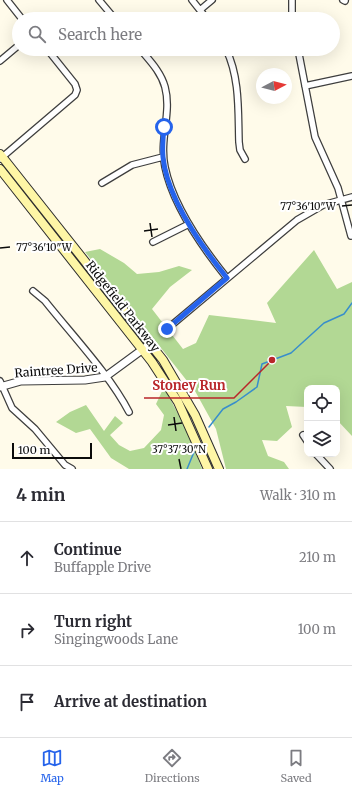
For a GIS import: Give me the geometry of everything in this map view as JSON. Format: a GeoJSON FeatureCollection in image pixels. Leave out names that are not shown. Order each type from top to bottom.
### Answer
{"type":"FeatureCollection","features":[{"type":"Feature","properties":{"kind":"main road","name":"Ridgefield Parkway"},"geometry":{"type":"LineString","coordinates":[[1,156],[150,344],[174,377],[204,432],[219,469]]}},
{"type":"Feature","properties":{"kind":"main road","name":"Ridgefield Parkway"},"geometry":{"type":"LineString","coordinates":[[0,169],[143,350],[178,402],[208,469]]}},
{"type":"Feature","properties":{"kind":"street"},"geometry":{"type":"LineString","coordinates":[[6,0],[16,12]]}},
{"type":"Feature","properties":{"kind":"street"},"geometry":{"type":"LineString","coordinates":[[99,0],[109,12]]}},
{"type":"Feature","properties":{"kind":"street"},"geometry":{"type":"LineString","coordinates":[[192,0],[200,10],[212,0]]}},
{"type":"Feature","properties":{"kind":"street"},"geometry":{"type":"LineString","coordinates":[[292,0],[292,12]]}},
{"type":"Feature","properties":{"kind":"street"},"geometry":{"type":"LineString","coordinates":[[0,61],[12,51]]}},
{"type":"Feature","properties":{"kind":"street"},"geometry":{"type":"LineString","coordinates":[[1,156],[72,99],[77,92],[75,84],[53,56]]}},
{"type":"Feature","properties":{"kind":"street"},"geometry":{"type":"LineString","coordinates":[[146,56],[157,70],[165,87],[167,106],[163,141],[163,157],[171,188],[208,255],[227,278]]}},
{"type":"Feature","properties":{"kind":"street"},"geometry":{"type":"LineString","coordinates":[[228,56],[236,82],[239,142],[240,150],[245,159]]}},
{"type":"Feature","properties":{"kind":"street"},"geometry":{"type":"LineString","coordinates":[[299,56],[315,137],[342,200],[350,236]]}},
{"type":"Feature","properties":{"kind":"street"},"geometry":{"type":"LineString","coordinates":[[305,86],[352,76]]}},
{"type":"Feature","properties":{"kind":"street"},"geometry":{"type":"LineString","coordinates":[[102,183],[132,165],[163,157]]}},
{"type":"Feature","properties":{"kind":"street"},"geometry":{"type":"LineString","coordinates":[[167,329],[297,220],[323,205],[352,197]]}},
{"type":"Feature","properties":{"kind":"street"},"geometry":{"type":"LineString","coordinates":[[153,242],[190,224]]}},
{"type":"Feature","properties":{"kind":"street"},"geometry":{"type":"LineString","coordinates":[[33,291],[45,301],[121,396],[129,412]]}},
{"type":"Feature","properties":{"kind":"street","name":"Raintree Drive"},"geometry":{"type":"LineString","coordinates":[[1,385],[21,381],[85,380],[105,377],[150,344]]}},
{"type":"Feature","properties":{"kind":"street"},"geometry":{"type":"LineString","coordinates":[[1,385],[12,408],[35,429],[65,464],[72,469]]}},
{"type":"Feature","properties":{"kind":"street"},"geometry":{"type":"LineString","coordinates":[[319,457],[330,469]]}},
{"type":"Feature","properties":{"kind":"green space"},"geometry":{"type":"Polygon","coordinates":[[[100,249],[124,263],[137,274],[159,272],[179,266],[192,270],[170,287],[152,309],[183,349],[196,343],[209,315],[276,323],[267,303],[314,250],[337,289],[352,282],[352,436],[340,423],[340,385],[304,385],[304,407],[286,406],[292,427],[277,441],[262,440],[268,456],[284,462],[289,469],[226,469],[216,429],[195,391],[85,252],[100,249]]]}},
{"type":"Feature","properties":{"kind":"green space"},"geometry":{"type":"Polygon","coordinates":[[[164,387],[188,433],[202,469],[129,469],[111,458],[90,429],[76,433],[56,422],[70,412],[86,405],[104,431],[115,416],[123,423],[110,435],[119,445],[130,451],[144,448],[161,430],[164,415],[156,404],[164,387]]]}},
{"type":"Feature","properties":{"kind":"waterway"},"geometry":{"type":"LineString","coordinates":[[209,427],[223,409],[257,387],[262,364],[291,353],[324,323],[344,314],[352,303]]}},
{"type":"Feature","properties":{"kind":"waterway"},"geometry":{"type":"LineString","coordinates":[[187,469],[194,452]]}},
{"type":"Feature","properties":{"kind":"place","name":"Stoney Run"},"geometry":{"type":"Point","coordinates":[272,360]}},
{"type":"Feature","properties":{"kind":"route"},"geometry":{"type":"LineString","coordinates":[[164,127],[163,157],[166,174],[171,188],[194,233],[208,255],[227,278],[167,329]]}}]}
